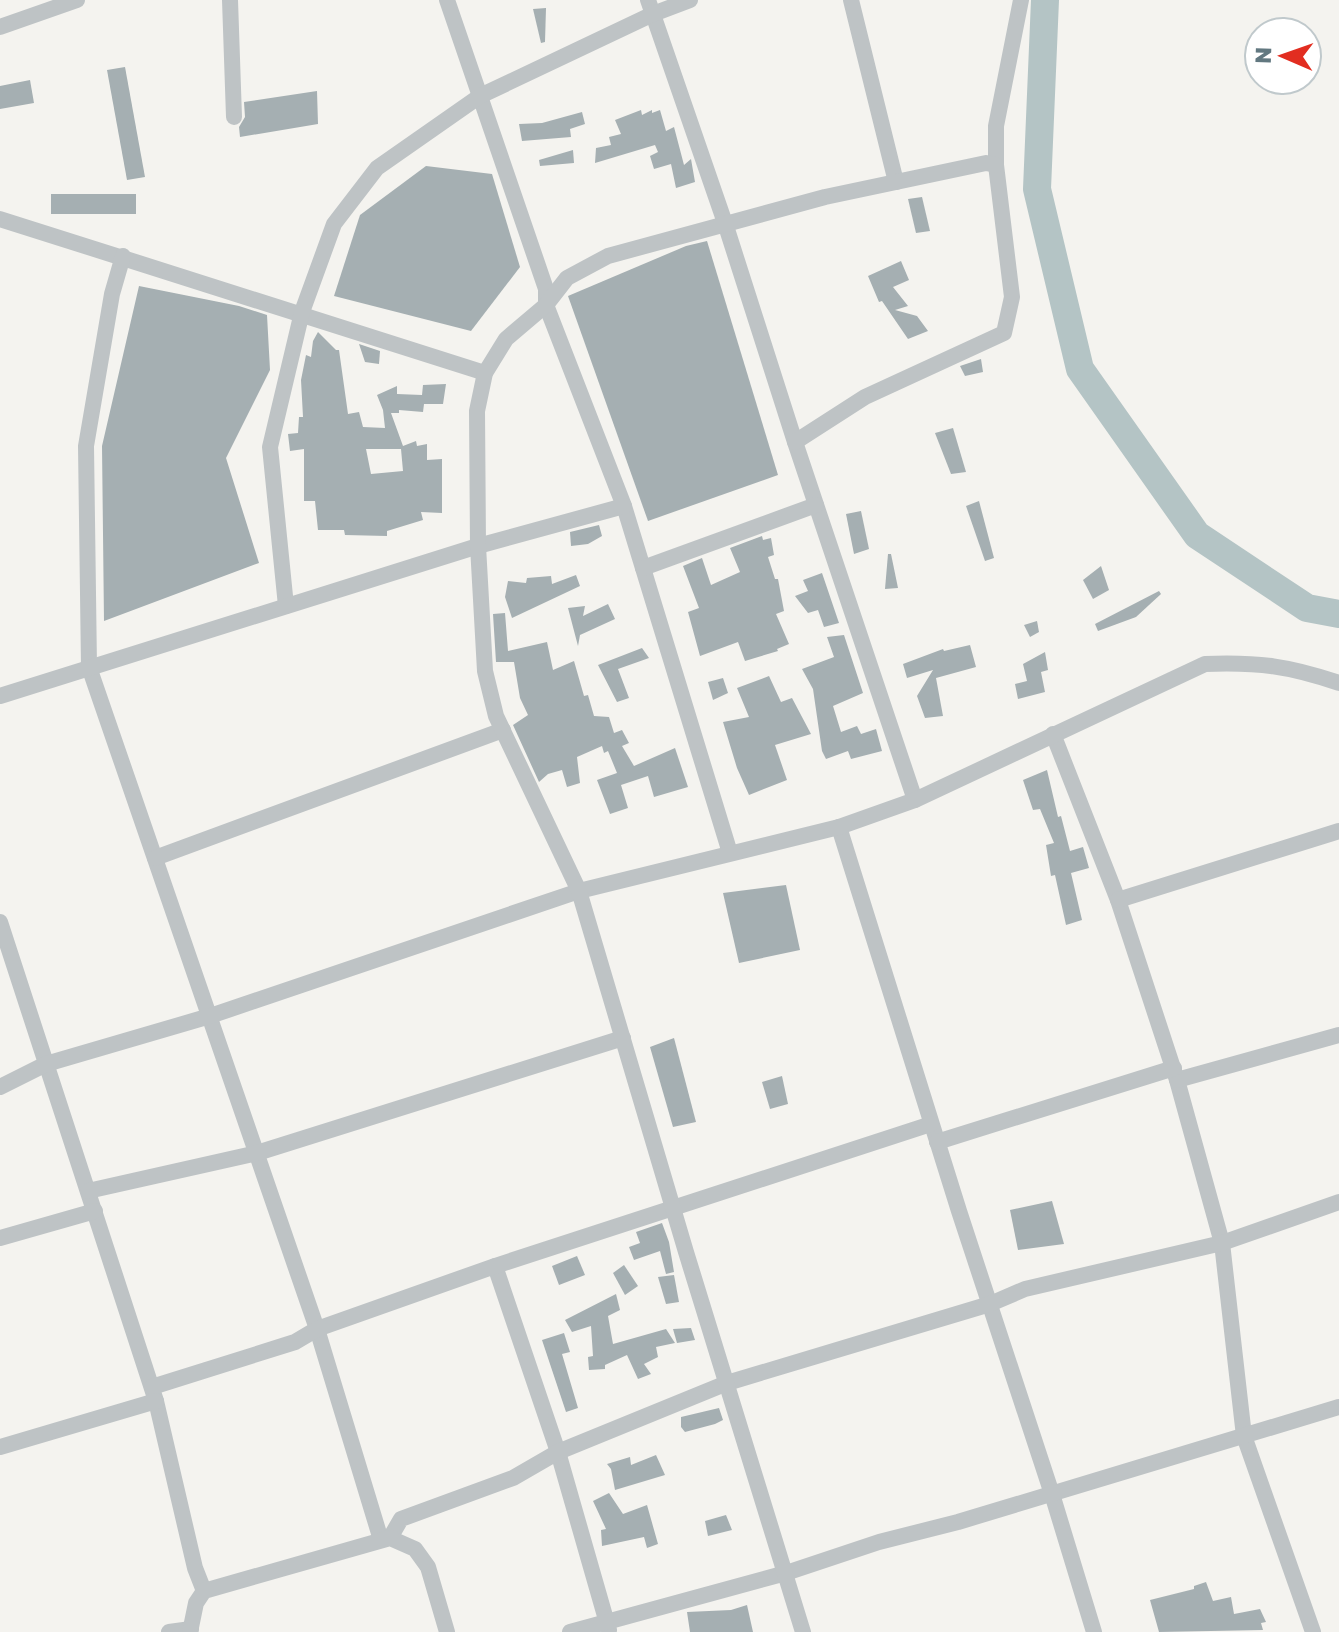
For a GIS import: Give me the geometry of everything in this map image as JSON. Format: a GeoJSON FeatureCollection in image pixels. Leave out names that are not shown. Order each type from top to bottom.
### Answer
{"type":"FeatureCollection","features":[{"type":"Feature","properties":{"kind":"street"},"geometry":{"type":"LineString","coordinates":[[0,27],[77,0]]}},
{"type":"Feature","properties":{"kind":"street"},"geometry":{"type":"LineString","coordinates":[[230,0],[234,117]]}},
{"type":"Feature","properties":{"kind":"street"},"geometry":{"type":"LineString","coordinates":[[447,0],[546,289],[546,305],[624,506],[730,853]]}},
{"type":"Feature","properties":{"kind":"street"},"geometry":{"type":"LineString","coordinates":[[286,606],[270,447],[302,312],[334,224],[377,168],[480,96],[651,7],[690,0]]}},
{"type":"Feature","properties":{"kind":"street"},"geometry":{"type":"LineString","coordinates":[[851,0],[896,182]]}},
{"type":"Feature","properties":{"kind":"street"},"geometry":{"type":"LineString","coordinates":[[795,442],[865,397],[1004,333],[1012,297],[996,165],[996,126],[1021,0]]}},
{"type":"Feature","properties":{"kind":"street"},"geometry":{"type":"LineString","coordinates":[[651,7],[915,800]]}},
{"type":"Feature","properties":{"kind":"street"},"geometry":{"type":"LineString","coordinates":[[803,1632],[579,891],[496,716],[485,671],[478,546],[477,411],[485,373],[506,339],[546,305],[567,278],[608,256],[825,197],[986,163],[996,165]]}},
{"type":"Feature","properties":{"kind":"street"},"geometry":{"type":"LineString","coordinates":[[0,219],[302,312],[485,373]]}},
{"type":"Feature","properties":{"kind":"street"},"geometry":{"type":"LineString","coordinates":[[123,256],[112,294],[86,446],[89,667],[386,1539]]}},
{"type":"Feature","properties":{"kind":"street"},"geometry":{"type":"LineString","coordinates":[[643,568],[816,505]]}},
{"type":"Feature","properties":{"kind":"street"},"geometry":{"type":"LineString","coordinates":[[0,696],[478,546],[624,506]]}},
{"type":"Feature","properties":{"kind":"street"},"geometry":{"type":"LineString","coordinates":[[0,1087],[46,1064],[210,1016],[579,891],[839,827],[915,800],[1205,664],[1240,662],[1285,666],[1339,683]]}},
{"type":"Feature","properties":{"kind":"street"},"geometry":{"type":"LineString","coordinates":[[155,858],[503,730]]}},
{"type":"Feature","properties":{"kind":"street"},"geometry":{"type":"LineString","coordinates":[[1053,734],[1118,900],[1176,1074],[1222,1243],[1244,1436],[1313,1632]]}},
{"type":"Feature","properties":{"kind":"street"},"geometry":{"type":"LineString","coordinates":[[839,827],[1094,1632]]}},
{"type":"Feature","properties":{"kind":"street"},"geometry":{"type":"LineString","coordinates":[[1118,900],[1339,831]]}},
{"type":"Feature","properties":{"kind":"street"},"geometry":{"type":"LineString","coordinates":[[0,922],[154,1394],[195,1568],[204,1591]]}},
{"type":"Feature","properties":{"kind":"street"},"geometry":{"type":"LineString","coordinates":[[937,1142],[1176,1074],[1339,1035]]}},
{"type":"Feature","properties":{"kind":"street"},"geometry":{"type":"LineString","coordinates":[[88,1191],[257,1153],[623,1038]]}},
{"type":"Feature","properties":{"kind":"street"},"geometry":{"type":"LineString","coordinates":[[0,1447],[154,1394],[295,1342],[317,1329],[495,1266],[931,1124]]}},
{"type":"Feature","properties":{"kind":"street"},"geometry":{"type":"LineString","coordinates":[[386,1539],[401,1519],[513,1478],[558,1452],[727,1383],[990,1304],[1025,1289],[1222,1243],[1339,1202]]}},
{"type":"Feature","properties":{"kind":"street"},"geometry":{"type":"LineString","coordinates":[[0,1238],[95,1211]]}},
{"type":"Feature","properties":{"kind":"street"},"geometry":{"type":"LineString","coordinates":[[495,1266],[558,1452],[608,1627]]}},
{"type":"Feature","properties":{"kind":"street"},"geometry":{"type":"LineString","coordinates":[[570,1632],[608,1627],[879,1542],[958,1522],[1339,1407]]}},
{"type":"Feature","properties":{"kind":"street"},"geometry":{"type":"LineString","coordinates":[[169,1632],[190,1630],[196,1603],[204,1591],[386,1539],[415,1549],[428,1567],[447,1632]]}},
{"type":"Feature","properties":{"kind":"building"},"geometry":{"type":"Polygon","coordinates":[[[546,8],[545,42],[541,43],[533,9],[546,8]]]}},
{"type":"Feature","properties":{"kind":"building"},"geometry":{"type":"Polygon","coordinates":[[[125,67],[145,177],[127,180],[107,70],[125,67]]]}},
{"type":"Feature","properties":{"kind":"building"},"geometry":{"type":"Polygon","coordinates":[[[30,80],[34,103],[0,109],[0,86],[30,80]]]}},
{"type":"Feature","properties":{"kind":"building"},"geometry":{"type":"Polygon","coordinates":[[[317,91],[318,124],[240,137],[239,127],[245,117],[244,102],[317,91]]]}},
{"type":"Feature","properties":{"kind":"building"},"geometry":{"type":"Polygon","coordinates":[[[641,110],[642,115],[660,110],[666,131],[674,127],[684,165],[691,159],[695,182],[676,188],[671,164],[654,169],[650,156],[658,152],[655,145],[595,163],[596,148],[611,145],[609,137],[621,134],[615,120],[641,110]]]}},
{"type":"Feature","properties":{"kind":"building"},"geometry":{"type":"Polygon","coordinates":[[[582,112],[585,124],[570,129],[571,137],[522,141],[519,124],[542,123],[582,112]]]}},
{"type":"Feature","properties":{"kind":"building"},"geometry":{"type":"Polygon","coordinates":[[[573,150],[574,163],[540,166],[539,160],[573,150]]]}},
{"type":"Feature","properties":{"kind":"building"},"geometry":{"type":"Polygon","coordinates":[[[426,166],[492,174],[520,267],[471,331],[334,296],[360,215],[426,166]]]}},
{"type":"Feature","properties":{"kind":"building"},"geometry":{"type":"Polygon","coordinates":[[[51,194],[136,194],[136,214],[51,214],[51,194]]]}},
{"type":"Feature","properties":{"kind":"building"},"geometry":{"type":"Polygon","coordinates":[[[922,197],[930,231],[916,233],[908,199],[922,197]]]}},
{"type":"Feature","properties":{"kind":"building"},"geometry":{"type":"Polygon","coordinates":[[[707,241],[778,475],[648,521],[568,296],[686,246],[707,241]]]}},
{"type":"Feature","properties":{"kind":"building"},"geometry":{"type":"Polygon","coordinates":[[[901,261],[909,280],[893,287],[908,306],[895,310],[917,316],[928,331],[908,339],[882,301],[879,302],[868,276],[901,261]]]}},
{"type":"Feature","properties":{"kind":"building"},"geometry":{"type":"Polygon","coordinates":[[[139,286],[239,306],[267,315],[270,370],[226,458],[259,563],[104,621],[102,446],[139,286]]]}},
{"type":"Feature","properties":{"kind":"building"},"geometry":{"type":"Polygon","coordinates":[[[318,332],[339,350],[348,414],[359,412],[363,427],[385,428],[377,395],[397,386],[397,394],[422,395],[423,385],[446,384],[443,404],[424,404],[423,412],[399,410],[399,413],[391,413],[403,446],[416,441],[417,446],[427,444],[427,460],[442,459],[442,513],[421,512],[423,520],[387,531],[387,536],[345,535],[344,530],[318,530],[315,501],[304,501],[304,449],[290,451],[288,434],[298,433],[299,417],[303,417],[301,380],[306,355],[311,357],[318,332]],[[366,449],[371,474],[403,471],[401,449],[366,449]]]}},
{"type":"Feature","properties":{"kind":"building"},"geometry":{"type":"Polygon","coordinates":[[[359,344],[380,351],[379,364],[365,362],[359,344]]]}},
{"type":"Feature","properties":{"kind":"building"},"geometry":{"type":"Polygon","coordinates":[[[981,359],[983,372],[965,376],[960,366],[981,359]]]}},
{"type":"Feature","properties":{"kind":"building"},"geometry":{"type":"Polygon","coordinates":[[[953,428],[966,472],[951,474],[935,433],[953,428]]]}},
{"type":"Feature","properties":{"kind":"building"},"geometry":{"type":"Polygon","coordinates":[[[979,501],[994,558],[985,561],[966,506],[979,501]]]}},
{"type":"Feature","properties":{"kind":"building"},"geometry":{"type":"Polygon","coordinates":[[[861,511],[869,549],[854,554],[846,514],[861,511]]]}},
{"type":"Feature","properties":{"kind":"building"},"geometry":{"type":"Polygon","coordinates":[[[599,525],[602,536],[588,544],[571,546],[570,532],[599,525]]]}},
{"type":"Feature","properties":{"kind":"building"},"geometry":{"type":"Polygon","coordinates":[[[762,536],[763,540],[771,538],[774,555],[768,557],[775,579],[778,579],[784,611],[776,614],[789,644],[778,651],[745,661],[738,642],[700,656],[688,612],[699,608],[683,566],[702,558],[711,585],[740,572],[730,548],[762,536]]]}},
{"type":"Feature","properties":{"kind":"building"},"geometry":{"type":"Polygon","coordinates":[[[888,554],[891,554],[898,588],[885,589],[888,554]]]}},
{"type":"Feature","properties":{"kind":"building"},"geometry":{"type":"Polygon","coordinates":[[[1101,566],[1109,590],[1093,599],[1083,580],[1101,566]]]}},
{"type":"Feature","properties":{"kind":"building"},"geometry":{"type":"Polygon","coordinates":[[[822,573],[839,623],[824,627],[818,610],[808,613],[795,596],[808,591],[803,580],[822,573]]]}},
{"type":"Feature","properties":{"kind":"building"},"geometry":{"type":"Polygon","coordinates":[[[576,575],[580,586],[512,618],[505,597],[508,581],[526,583],[527,578],[551,576],[552,584],[576,575]]]}},
{"type":"Feature","properties":{"kind":"building"},"geometry":{"type":"Polygon","coordinates":[[[1159,591],[1161,594],[1136,617],[1098,631],[1095,624],[1159,591]]]}},
{"type":"Feature","properties":{"kind":"building"},"geometry":{"type":"Polygon","coordinates":[[[608,604],[615,619],[580,635],[578,646],[568,608],[585,606],[583,616],[608,604]]]}},
{"type":"Feature","properties":{"kind":"building"},"geometry":{"type":"Polygon","coordinates":[[[505,613],[508,651],[547,642],[553,670],[574,661],[584,696],[588,695],[594,716],[609,717],[614,733],[622,730],[629,743],[622,746],[634,766],[675,748],[688,787],[654,797],[648,776],[621,785],[628,808],[610,814],[597,780],[617,773],[608,751],[604,753],[602,746],[577,757],[580,783],[567,787],[562,770],[548,774],[539,782],[513,725],[528,715],[520,698],[514,662],[496,662],[493,614],[505,613]]]}},
{"type":"Feature","properties":{"kind":"building"},"geometry":{"type":"Polygon","coordinates":[[[1037,621],[1039,632],[1030,637],[1024,625],[1037,621]]]}},
{"type":"Feature","properties":{"kind":"building"},"geometry":{"type":"Polygon","coordinates":[[[844,635],[863,693],[833,706],[841,732],[857,726],[861,734],[876,729],[882,751],[851,759],[848,751],[826,759],[822,751],[813,689],[802,669],[834,657],[827,637],[844,635]]]}},
{"type":"Feature","properties":{"kind":"building"},"geometry":{"type":"Polygon","coordinates":[[[970,645],[976,667],[936,678],[943,716],[925,718],[917,696],[933,670],[907,678],[903,664],[943,649],[970,645]]]}},
{"type":"Feature","properties":{"kind":"building"},"geometry":{"type":"Polygon","coordinates":[[[642,648],[649,658],[618,669],[629,698],[617,702],[598,665],[642,648]]]}},
{"type":"Feature","properties":{"kind":"building"},"geometry":{"type":"Polygon","coordinates":[[[1045,652],[1048,670],[1041,672],[1045,692],[1018,699],[1015,684],[1027,681],[1023,664],[1045,652]]]}},
{"type":"Feature","properties":{"kind":"building"},"geometry":{"type":"Polygon","coordinates":[[[769,676],[781,702],[792,698],[811,734],[775,745],[787,780],[749,795],[723,722],[749,717],[737,688],[769,676]]]}},
{"type":"Feature","properties":{"kind":"building"},"geometry":{"type":"Polygon","coordinates":[[[723,678],[728,693],[713,700],[708,682],[723,678]]]}},
{"type":"Feature","properties":{"kind":"building"},"geometry":{"type":"Polygon","coordinates":[[[1047,770],[1070,851],[1083,847],[1089,868],[1071,873],[1082,920],[1066,925],[1055,875],[1051,876],[1046,845],[1054,843],[1040,809],[1033,810],[1023,780],[1047,770]]]}},
{"type":"Feature","properties":{"kind":"building"},"geometry":{"type":"Polygon","coordinates":[[[786,885],[800,950],[739,963],[723,893],[786,885]]]}},
{"type":"Feature","properties":{"kind":"building"},"geometry":{"type":"Polygon","coordinates":[[[674,1038],[696,1122],[673,1127],[650,1047],[674,1038]]]}},
{"type":"Feature","properties":{"kind":"building"},"geometry":{"type":"Polygon","coordinates":[[[782,1076],[788,1104],[770,1109],[762,1082],[782,1076]]]}},
{"type":"Feature","properties":{"kind":"building"},"geometry":{"type":"Polygon","coordinates":[[[1052,1201],[1064,1244],[1018,1250],[1010,1210],[1052,1201]]]}},
{"type":"Feature","properties":{"kind":"building"},"geometry":{"type":"Polygon","coordinates":[[[662,1223],[674,1272],[666,1274],[660,1251],[634,1260],[629,1247],[640,1243],[636,1232],[662,1223]]]}},
{"type":"Feature","properties":{"kind":"building"},"geometry":{"type":"Polygon","coordinates":[[[577,1256],[585,1275],[559,1285],[552,1266],[577,1256]]]}},
{"type":"Feature","properties":{"kind":"building"},"geometry":{"type":"Polygon","coordinates":[[[624,1265],[638,1286],[625,1295],[613,1273],[624,1265]]]}},
{"type":"Feature","properties":{"kind":"building"},"geometry":{"type":"Polygon","coordinates":[[[674,1275],[679,1302],[666,1304],[658,1277],[674,1275]]]}},
{"type":"Feature","properties":{"kind":"building"},"geometry":{"type":"Polygon","coordinates":[[[616,1294],[620,1310],[608,1316],[613,1344],[666,1329],[675,1343],[656,1347],[658,1357],[644,1364],[651,1374],[638,1379],[627,1355],[605,1365],[605,1369],[589,1370],[588,1357],[593,1356],[591,1326],[572,1332],[565,1320],[616,1294]]]}},
{"type":"Feature","properties":{"kind":"building"},"geometry":{"type":"Polygon","coordinates":[[[691,1328],[695,1340],[677,1343],[673,1329],[691,1328]]]}},
{"type":"Feature","properties":{"kind":"building"},"geometry":{"type":"Polygon","coordinates":[[[564,1333],[570,1352],[562,1354],[578,1408],[566,1412],[542,1340],[564,1333]]]}},
{"type":"Feature","properties":{"kind":"building"},"geometry":{"type":"Polygon","coordinates":[[[719,1408],[723,1420],[715,1424],[685,1432],[681,1427],[681,1417],[719,1408]]]}},
{"type":"Feature","properties":{"kind":"building"},"geometry":{"type":"Polygon","coordinates":[[[656,1455],[665,1475],[615,1490],[607,1464],[630,1457],[631,1465],[656,1455]]]}},
{"type":"Feature","properties":{"kind":"building"},"geometry":{"type":"Polygon","coordinates":[[[609,1493],[623,1514],[647,1505],[658,1544],[647,1548],[644,1537],[602,1546],[601,1530],[606,1529],[593,1501],[609,1493]]]}},
{"type":"Feature","properties":{"kind":"building"},"geometry":{"type":"Polygon","coordinates":[[[726,1515],[732,1530],[708,1536],[705,1521],[726,1515]]]}},
{"type":"Feature","properties":{"kind":"building"},"geometry":{"type":"Polygon","coordinates":[[[1206,1582],[1213,1601],[1231,1597],[1234,1614],[1260,1609],[1266,1622],[1261,1623],[1263,1630],[1159,1632],[1150,1600],[1194,1589],[1194,1586],[1206,1582]]]}},
{"type":"Feature","properties":{"kind":"building"},"geometry":{"type":"Polygon","coordinates":[[[747,1605],[753,1632],[690,1632],[687,1612],[731,1610],[747,1605]]]}},
{"type":"Feature","properties":{"kind":"waterway"},"geometry":{"type":"LineString","coordinates":[[1045,0],[1037,189],[1080,369],[1197,535],[1307,608],[1339,614]]}}]}
